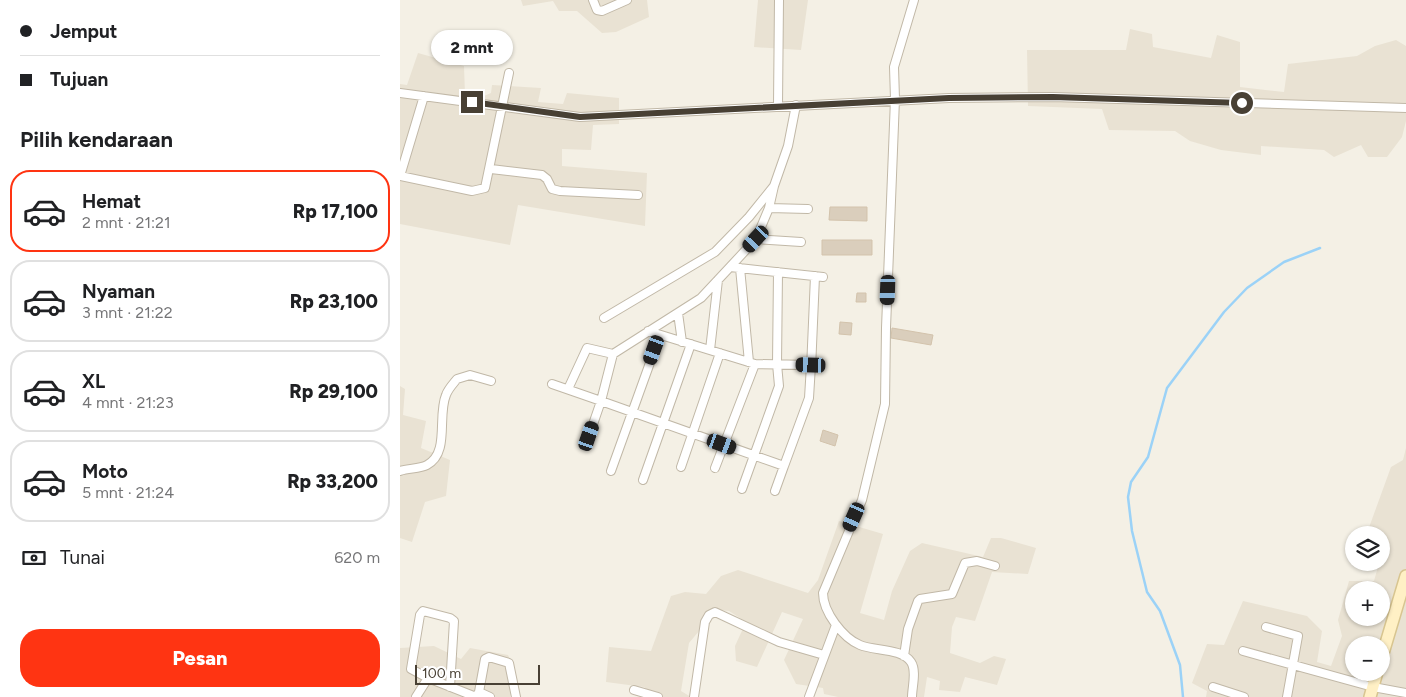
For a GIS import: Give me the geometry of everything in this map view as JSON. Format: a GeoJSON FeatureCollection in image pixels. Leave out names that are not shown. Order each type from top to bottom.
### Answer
{"type":"FeatureCollection","features":[{"type":"Feature","properties":{"kind":"street"},"geometry":{"type":"LineString","coordinates":[[593,0],[597,10],[602,11],[626,0]]}},
{"type":"Feature","properties":{"kind":"street"},"geometry":{"type":"LineString","coordinates":[[778,105],[779,0]]}},
{"type":"Feature","properties":{"kind":"street"},"geometry":{"type":"LineString","coordinates":[[912,697],[914,672],[911,663],[904,656],[859,645],[836,625],[823,602],[822,594],[862,500],[885,404],[886,328],[896,99],[894,67],[914,0]]}},
{"type":"Feature","properties":{"kind":"street"},"geometry":{"type":"LineString","coordinates":[[424,96],[400,176],[472,191],[480,190],[485,188],[490,169],[509,73]]}},
{"type":"Feature","properties":{"kind":"street"},"geometry":{"type":"LineString","coordinates":[[400,93],[580,117],[896,99],[1053,97],[1406,108]]}},
{"type":"Feature","properties":{"kind":"street"},"geometry":{"type":"LineString","coordinates":[[589,436],[601,401],[613,354],[701,298],[756,239],[769,208],[774,186],[788,146],[796,104]]}},
{"type":"Feature","properties":{"kind":"street"},"geometry":{"type":"LineString","coordinates":[[490,169],[542,175],[547,179],[552,189],[560,191],[638,195]]}},
{"type":"Feature","properties":{"kind":"street"},"geometry":{"type":"LineString","coordinates":[[604,318],[715,252],[749,217],[774,186]]}},
{"type":"Feature","properties":{"kind":"street"},"geometry":{"type":"LineString","coordinates":[[769,208],[808,209]]}},
{"type":"Feature","properties":{"kind":"street"},"geometry":{"type":"LineString","coordinates":[[756,239],[801,242]]}},
{"type":"Feature","properties":{"kind":"street"},"geometry":{"type":"LineString","coordinates":[[730,267],[819,276],[809,398],[775,491]]}},
{"type":"Feature","properties":{"kind":"street"},"geometry":{"type":"LineString","coordinates":[[714,468],[752,363],[740,268]]}},
{"type":"Feature","properties":{"kind":"street"},"geometry":{"type":"LineString","coordinates":[[742,489],[779,386],[777,364],[778,272]]}},
{"type":"Feature","properties":{"kind":"street"},"geometry":{"type":"LineString","coordinates":[[710,350],[718,280]]}},
{"type":"Feature","properties":{"kind":"street"},"geometry":{"type":"LineString","coordinates":[[678,312],[682,342]]}},
{"type":"Feature","properties":{"kind":"street"},"geometry":{"type":"LineString","coordinates":[[648,331],[752,363],[811,365]]}},
{"type":"Feature","properties":{"kind":"street"},"geometry":{"type":"LineString","coordinates":[[611,471],[660,335]]}},
{"type":"Feature","properties":{"kind":"street"},"geometry":{"type":"LineString","coordinates":[[643,480],[691,344]]}},
{"type":"Feature","properties":{"kind":"street"},"geometry":{"type":"LineString","coordinates":[[568,390],[587,348],[613,354]]}},
{"type":"Feature","properties":{"kind":"street"},"geometry":{"type":"LineString","coordinates":[[681,468],[720,353]]}},
{"type":"Feature","properties":{"kind":"street"},"geometry":{"type":"LineString","coordinates":[[810,386],[811,365]]}},
{"type":"Feature","properties":{"kind":"street"},"geometry":{"type":"LineString","coordinates":[[400,471],[422,467],[436,459],[441,447],[441,418],[446,394],[457,378],[470,375],[491,381]]}},
{"type":"Feature","properties":{"kind":"street"},"geometry":{"type":"LineString","coordinates":[[552,384],[784,466]]}},
{"type":"Feature","properties":{"kind":"street"},"geometry":{"type":"LineString","coordinates":[[904,656],[908,629],[920,599],[952,594],[965,562],[977,561],[996,566]]}},
{"type":"Feature","properties":{"kind":"street"},"geometry":{"type":"LineString","coordinates":[[1388,636],[1406,576]]}},
{"type":"Feature","properties":{"kind":"street"},"geometry":{"type":"LineString","coordinates":[[450,687],[454,621],[450,618],[423,611],[420,615],[411,669],[450,687],[490,697]]}},
{"type":"Feature","properties":{"kind":"street"},"geometry":{"type":"LineString","coordinates":[[694,697],[705,622],[709,615],[715,612],[780,642],[824,656]]}},
{"type":"Feature","properties":{"kind":"street"},"geometry":{"type":"LineString","coordinates":[[809,697],[836,625]]}},
{"type":"Feature","properties":{"kind":"street"},"geometry":{"type":"LineString","coordinates":[[1266,627],[1298,636],[1287,697]]}},
{"type":"Feature","properties":{"kind":"street"},"geometry":{"type":"LineString","coordinates":[[1243,651],[1292,664],[1372,692],[1406,693]]}},
{"type":"Feature","properties":{"kind":"street"},"geometry":{"type":"LineString","coordinates":[[477,695],[485,659],[489,657],[510,664],[516,697]]}},
{"type":"Feature","properties":{"kind":"street"},"geometry":{"type":"LineString","coordinates":[[416,697],[428,678]]}},
{"type":"Feature","properties":{"kind":"street"},"geometry":{"type":"LineString","coordinates":[[1213,688],[1244,697]]}},
{"type":"Feature","properties":{"kind":"street"},"geometry":{"type":"LineString","coordinates":[[634,690],[658,697]]}},
{"type":"Feature","properties":{"kind":"shaded area"},"geometry":{"type":"Polygon","coordinates":[[[521,0],[647,0],[649,17],[616,32],[602,33],[577,11],[559,11],[553,1],[523,6],[521,0]]]}},
{"type":"Feature","properties":{"kind":"shaded area"},"geometry":{"type":"Polygon","coordinates":[[[758,0],[808,0],[801,50],[754,47],[758,0]]]}},
{"type":"Feature","properties":{"kind":"shaded area"},"geometry":{"type":"Polygon","coordinates":[[[1130,29],[1152,34],[1153,47],[1211,58],[1217,35],[1240,42],[1240,87],[1284,92],[1288,64],[1357,56],[1375,46],[1396,40],[1406,46],[1406,121],[1402,137],[1387,157],[1368,157],[1361,145],[1334,157],[1324,150],[1261,146],[1261,155],[1221,150],[1190,141],[1175,131],[1109,130],[1102,109],[1028,106],[1027,50],[1126,50],[1130,29]]]}},
{"type":"Feature","properties":{"kind":"shaded area"},"geometry":{"type":"Polygon","coordinates":[[[418,53],[464,66],[465,95],[477,99],[491,93],[492,85],[541,88],[538,102],[563,104],[567,93],[619,98],[619,124],[593,125],[591,150],[562,149],[562,166],[647,173],[645,226],[518,205],[510,245],[400,224],[400,84],[407,85],[418,53]]]}},
{"type":"Feature","properties":{"kind":"shaded area"},"geometry":{"type":"Polygon","coordinates":[[[400,386],[405,389],[403,415],[426,421],[421,448],[450,460],[446,496],[425,502],[412,542],[400,538],[400,386]]]}},
{"type":"Feature","properties":{"kind":"shaded area"},"geometry":{"type":"Polygon","coordinates":[[[1406,448],[1406,697],[1206,697],[1207,691],[1192,683],[1207,644],[1224,645],[1243,601],[1307,616],[1322,631],[1317,662],[1331,666],[1342,636],[1338,620],[1345,595],[1345,626],[1390,626],[1390,581],[1374,581],[1377,571],[1390,571],[1390,526],[1370,526],[1391,467],[1403,460],[1406,448]]]}},
{"type":"Feature","properties":{"kind":"shaded area"},"geometry":{"type":"Polygon","coordinates":[[[839,521],[883,534],[860,613],[884,620],[892,591],[910,551],[922,543],[983,557],[991,538],[1001,538],[1036,548],[1028,574],[992,572],[975,621],[956,617],[952,627],[950,653],[980,663],[994,656],[1006,659],[997,685],[965,677],[960,692],[939,690],[940,681],[927,677],[924,697],[838,697],[824,694],[823,688],[796,684],[784,660],[803,619],[782,612],[757,667],[736,661],[735,646],[746,622],[729,611],[710,609],[704,625],[689,643],[681,691],[691,697],[657,697],[644,687],[606,682],[609,647],[651,651],[671,596],[685,592],[706,594],[721,576],[738,570],[808,593],[818,580],[839,521]]]}},
{"type":"Feature","properties":{"kind":"shaded area"},"geometry":{"type":"Polygon","coordinates":[[[434,646],[461,659],[470,648],[508,655],[515,669],[510,697],[400,697],[400,648],[434,646]]]}},
{"type":"Feature","properties":{"kind":"building"},"geometry":{"type":"Polygon","coordinates":[[[830,207],[867,207],[867,221],[829,220],[830,207]]]}},
{"type":"Feature","properties":{"kind":"building"},"geometry":{"type":"Polygon","coordinates":[[[822,240],[872,240],[872,255],[822,255],[822,240]]]}},
{"type":"Feature","properties":{"kind":"building"},"geometry":{"type":"Polygon","coordinates":[[[857,293],[866,293],[866,302],[856,302],[857,293]]]}},
{"type":"Feature","properties":{"kind":"building"},"geometry":{"type":"Polygon","coordinates":[[[840,322],[852,323],[851,335],[839,334],[840,322]]]}},
{"type":"Feature","properties":{"kind":"building"},"geometry":{"type":"Polygon","coordinates":[[[892,328],[933,335],[931,345],[891,338],[892,328]]]}},
{"type":"Feature","properties":{"kind":"building"},"geometry":{"type":"Polygon","coordinates":[[[823,430],[838,435],[835,446],[820,441],[823,430]]]}},
{"type":"Feature","properties":{"kind":"waterway"},"geometry":{"type":"LineString","coordinates":[[1183,697],[1180,665],[1160,611],[1147,592],[1132,531],[1128,497],[1131,482],[1148,457],[1167,388],[1224,312],[1247,288],[1284,262],[1320,248]]}},
{"type":"Feature","properties":{"kind":"route"},"geometry":{"type":"LineString","coordinates":[[472,102],[580,117],[896,99],[1053,97],[1242,103]]}}]}
